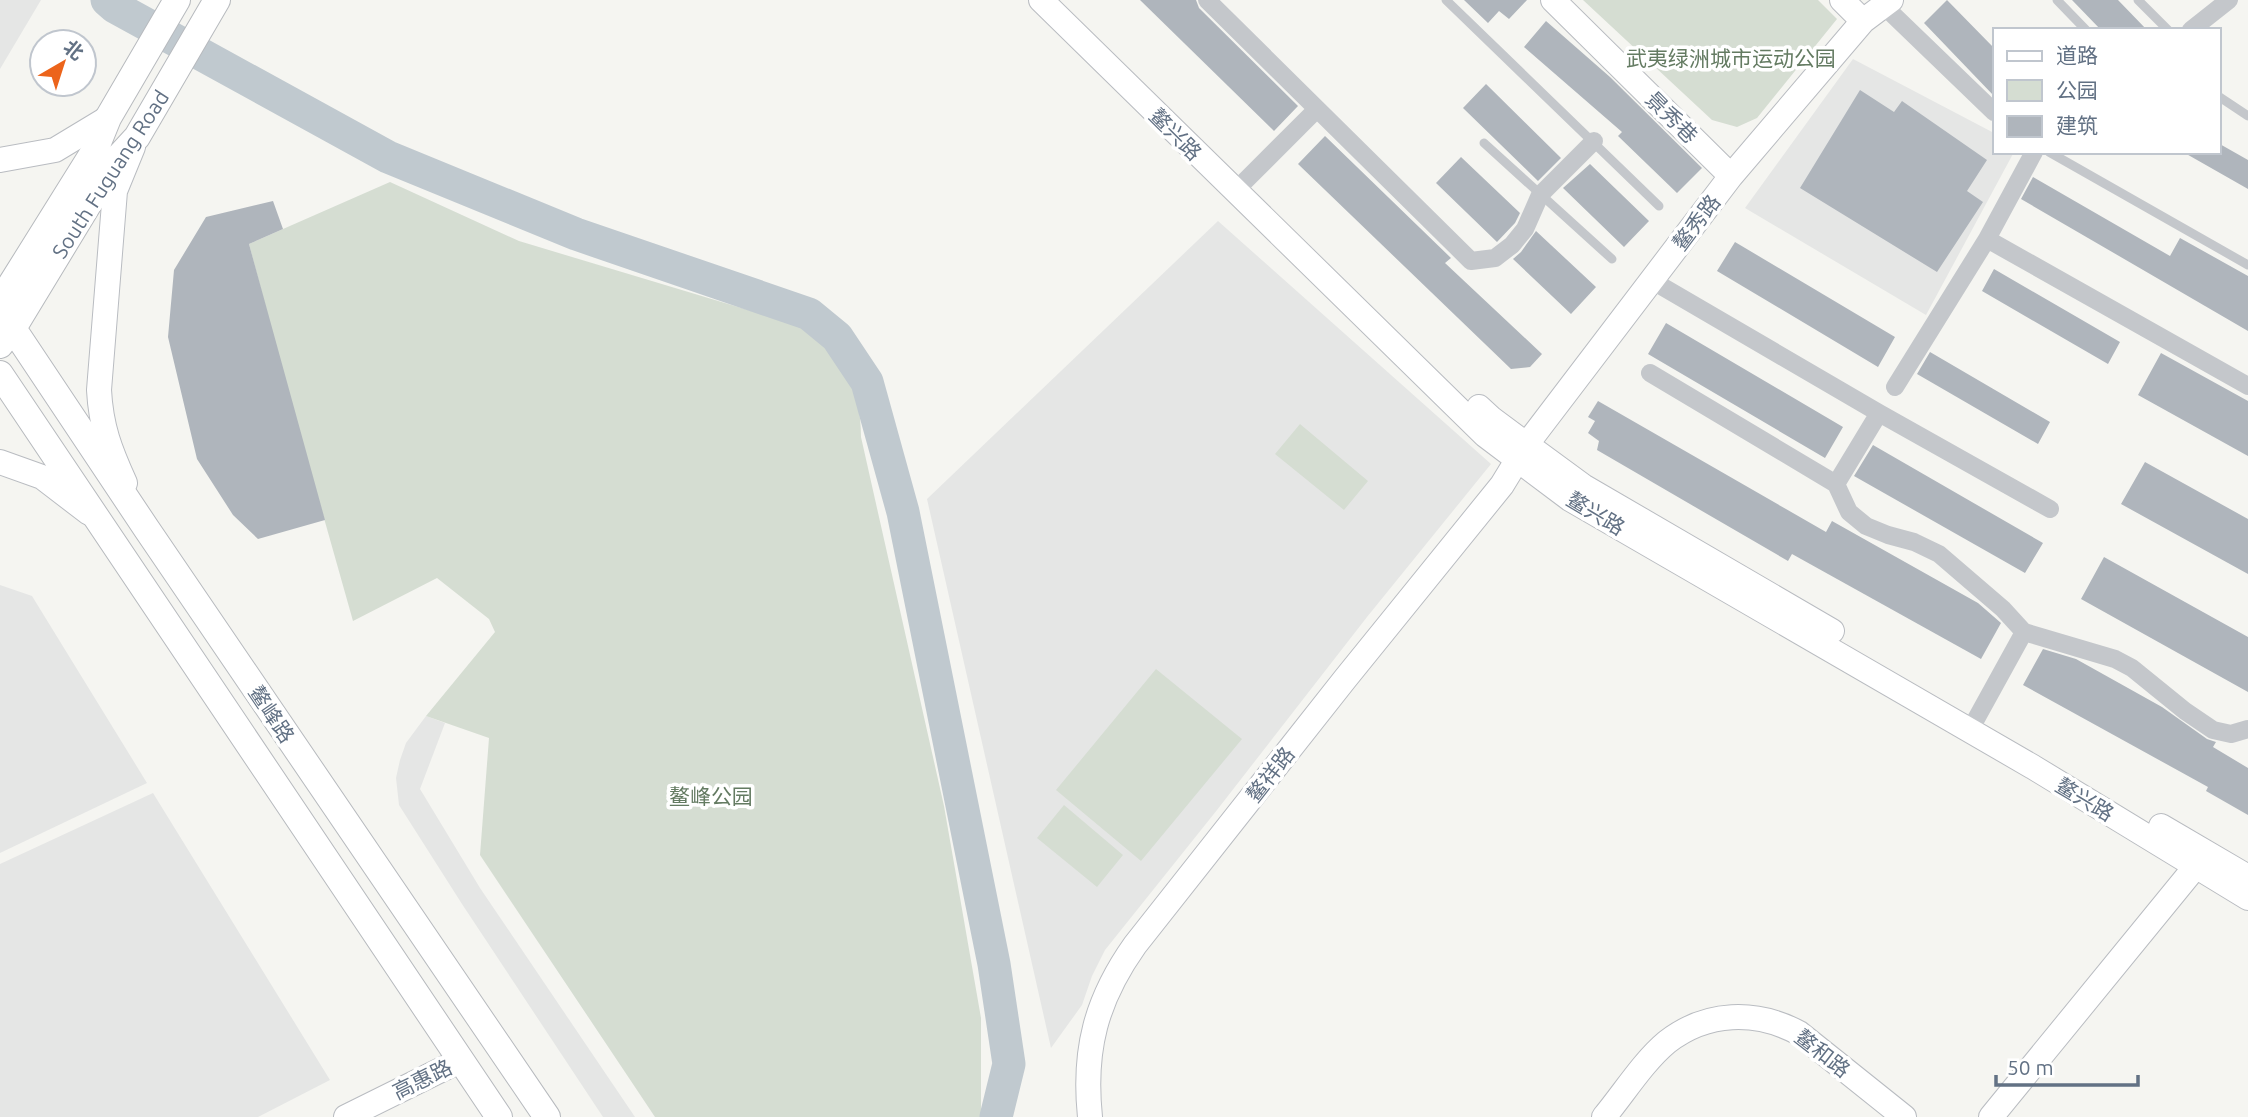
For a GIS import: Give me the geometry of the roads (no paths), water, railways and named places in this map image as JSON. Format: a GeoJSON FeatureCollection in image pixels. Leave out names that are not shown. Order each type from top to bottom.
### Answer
{"type":"FeatureCollection","features":[{"type":"Feature","properties":{"kind":"main road","name":"South Fuguang Road"},"geometry":{"type":"LineString","coordinates":[[0,302],[95,150],[108,118],[176,1]]}},
{"type":"Feature","properties":{"kind":"main road","name":"South Fuguang Road"},"geometry":{"type":"LineString","coordinates":[[4,328],[114,163],[137,137],[211,10]]}},
{"type":"Feature","properties":{"kind":"main road","name":"鳌峰路"},"geometry":{"type":"LineString","coordinates":[[4,328],[146,528],[547,1117]]}},
{"type":"Feature","properties":{"kind":"main road","name":"鳌峰路"},"geometry":{"type":"LineString","coordinates":[[0,374],[499,1117]]}},
{"type":"Feature","properties":{"kind":"street","name":"鳌兴路"},"geometry":{"type":"LineString","coordinates":[[1041,0],[1239,186]]}},
{"type":"Feature","properties":{"kind":"street","name":"鳌兴路"},"geometry":{"type":"LineString","coordinates":[[1065,0],[1239,186],[1485,435],[1522,452],[1570,499],[1974,723],[2200,858],[2248,898]]}},
{"type":"Feature","properties":{"kind":"street"},"geometry":{"type":"LineString","coordinates":[[1207,0],[1471,261],[1494,258],[1512,245],[1525,229],[1540,195],[1594,141]]}},
{"type":"Feature","properties":{"kind":"street","name":"景秀巷"},"geometry":{"type":"LineString","coordinates":[[1553,0],[1731,176]]}},
{"type":"Feature","properties":{"kind":"street"},"geometry":{"type":"LineString","coordinates":[[1842,0],[1863,20]]}},
{"type":"Feature","properties":{"kind":"street"},"geometry":{"type":"LineString","coordinates":[[2194,28],[2229,0]]}},
{"type":"Feature","properties":{"kind":"street"},"geometry":{"type":"LineString","coordinates":[[1887,3],[1993,111]]}},
{"type":"Feature","properties":{"kind":"street","name":"鳌秀路"},"geometry":{"type":"LineString","coordinates":[[1522,452],[1731,176],[1863,20],[1887,3]]}},
{"type":"Feature","properties":{"kind":"street"},"geometry":{"type":"LineString","coordinates":[[1239,186],[1317,108]]}},
{"type":"Feature","properties":{"kind":"street"},"geometry":{"type":"LineString","coordinates":[[0,160],[55,150],[108,118]]}},
{"type":"Feature","properties":{"kind":"street"},"geometry":{"type":"LineString","coordinates":[[137,137],[115,191],[99,390],[101,420],[111,453],[146,528]]}},
{"type":"Feature","properties":{"kind":"street"},"geometry":{"type":"LineString","coordinates":[[1895,387],[1987,239],[2033,154]]}},
{"type":"Feature","properties":{"kind":"street"},"geometry":{"type":"LineString","coordinates":[[1987,239],[2248,386]]}},
{"type":"Feature","properties":{"kind":"street"},"geometry":{"type":"LineString","coordinates":[[1651,280],[2050,509]]}},
{"type":"Feature","properties":{"kind":"street"},"geometry":{"type":"LineString","coordinates":[[1650,373],[1836,484],[1849,512],[1866,526],[1914,542],[1939,554],[2003,609],[2024,632],[2115,659],[2132,668],[2213,730],[2231,734],[2248,729]]}},
{"type":"Feature","properties":{"kind":"street"},"geometry":{"type":"LineString","coordinates":[[1836,484],[1879,413]]}},
{"type":"Feature","properties":{"kind":"street","name":"鳌祥路"},"geometry":{"type":"LineString","coordinates":[[1090,1117],[1087,1079],[1090,1044],[1102,1002],[1115,974],[1345,679],[1502,485],[1522,452]]}},
{"type":"Feature","properties":{"kind":"street"},"geometry":{"type":"LineString","coordinates":[[0,462],[41,477],[101,523]]}},
{"type":"Feature","properties":{"kind":"street"},"geometry":{"type":"LineString","coordinates":[[1974,723],[2024,632]]}},
{"type":"Feature","properties":{"kind":"street","name":"鳌兴路"},"geometry":{"type":"LineString","coordinates":[[2200,858],[2248,877]]}},
{"type":"Feature","properties":{"kind":"street"},"geometry":{"type":"LineString","coordinates":[[1991,1117],[2200,858]]}},
{"type":"Feature","properties":{"kind":"street","name":"鳌和路"},"geometry":{"type":"LineString","coordinates":[[1604,1117],[1665,1044],[1692,1027],[1728,1017],[1746,1016],[1773,1021],[1799,1032],[1904,1117]]}},
{"type":"Feature","properties":{"kind":"street","name":"高惠路"},"geometry":{"type":"LineString","coordinates":[[346,1117],[461,1060]]}},
{"type":"Feature","properties":{"kind":"lane"},"geometry":{"type":"LineString","coordinates":[[1446,0],[1660,206]]}},
{"type":"Feature","properties":{"kind":"lane"},"geometry":{"type":"LineString","coordinates":[[2057,0],[2083,28]]}},
{"type":"Feature","properties":{"kind":"lane"},"geometry":{"type":"LineString","coordinates":[[2138,0],[2166,28]]}},
{"type":"Feature","properties":{"kind":"lane"},"geometry":{"type":"LineString","coordinates":[[2220,97],[2248,116]]}},
{"type":"Feature","properties":{"kind":"lane"},"geometry":{"type":"LineString","coordinates":[[1484,143],[1612,259]]}},
{"type":"Feature","properties":{"kind":"lane"},"geometry":{"type":"LineString","coordinates":[[2053,154],[2248,265]]}},
{"type":"Feature","properties":{"kind":"waterway"},"geometry":{"type":"LineString","coordinates":[[107,0],[115,7],[388,157],[576,234],[809,314],[837,337],[867,382],[903,512],[994,964],[1009,1064],[996,1117]]}},
{"type":"Feature","properties":{"kind":"park label","name":"武夷绿洲城市运动公园"},"geometry":{"type":"Point","coordinates":[1731,58]}},
{"type":"Feature","properties":{"kind":"park label","name":"鳌峰公园"},"geometry":{"type":"Point","coordinates":[711,796]}}]}
